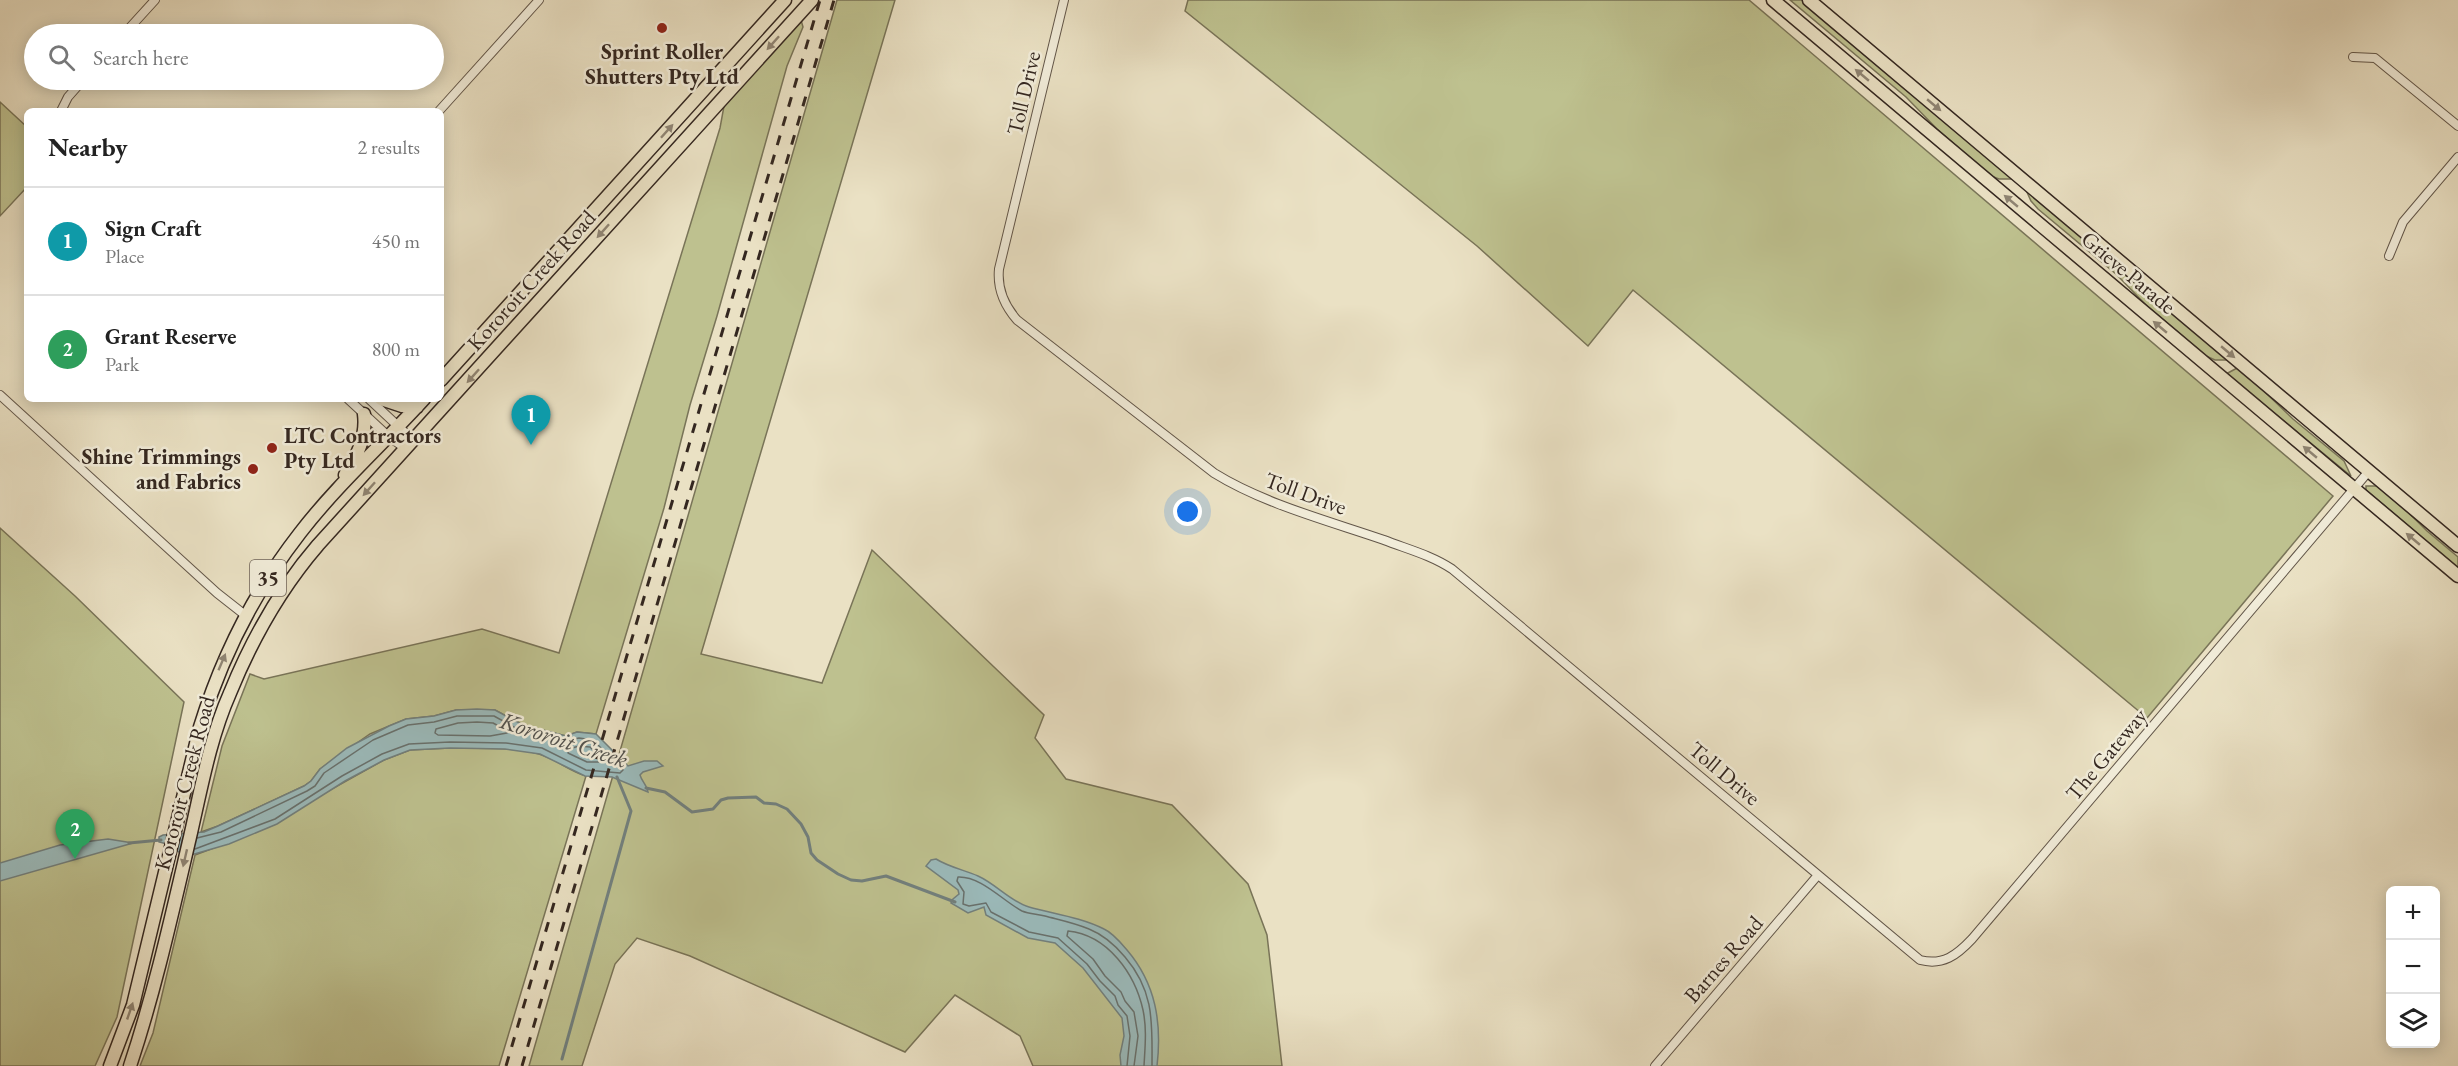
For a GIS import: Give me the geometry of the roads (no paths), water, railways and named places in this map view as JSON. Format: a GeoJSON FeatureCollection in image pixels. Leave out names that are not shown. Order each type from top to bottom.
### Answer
{"type":"FeatureCollection","features":[{"type":"Feature","properties":{"kind":"main road","name":"Kororoit Creek Road"},"geometry":{"type":"LineString","coordinates":[[444,377],[785,0]]}},
{"type":"Feature","properties":{"kind":"main road","name":"Kororoit Creek Road"},"geometry":{"type":"LineString","coordinates":[[130,1066],[170,925],[208,759],[229,694],[270,611],[305,560],[812,0]]}},
{"type":"Feature","properties":{"kind":"main road","name":"Grieve Parade"},"geometry":{"type":"LineString","coordinates":[[1773,0],[2458,576]]}},
{"type":"Feature","properties":{"kind":"main road","name":"Grieve Parade"},"geometry":{"type":"LineString","coordinates":[[1809,0],[2458,546]]}},
{"type":"Feature","properties":{"kind":"main road"},"geometry":{"type":"LineString","coordinates":[[390,402],[402,406],[421,403]]}},
{"type":"Feature","properties":{"kind":"main road","name":"Kororoit Creek Road"},"geometry":{"type":"LineString","coordinates":[[110,1066],[133,1005],[200,727],[213,683],[245,615],[280,561],[326,504],[421,403]]}},
{"type":"Feature","properties":{"kind":"main road"},"geometry":{"type":"LineString","coordinates":[[326,504],[358,453],[364,434],[364,414]]}},
{"type":"Feature","properties":{"kind":"street"},"geometry":{"type":"LineString","coordinates":[[133,24],[155,0]]}},
{"type":"Feature","properties":{"kind":"street"},"geometry":{"type":"LineString","coordinates":[[442,108],[539,0]]}},
{"type":"Feature","properties":{"kind":"street","name":"Toll Drive"},"geometry":{"type":"LineString","coordinates":[[1064,0],[999,269],[1000,290],[1009,310],[1017,320],[1207,469],[1229,483],[1424,554],[1452,569],[1846,898]]}},
{"type":"Feature","properties":{"kind":"street"},"geometry":{"type":"LineString","coordinates":[[2353,57],[2375,58],[2458,126]]}},
{"type":"Feature","properties":{"kind":"street"},"geometry":{"type":"LineString","coordinates":[[62,108],[74,90]]}},
{"type":"Feature","properties":{"kind":"street"},"geometry":{"type":"LineString","coordinates":[[2389,256],[2403,222],[2458,157]]}},
{"type":"Feature","properties":{"kind":"street"},"geometry":{"type":"LineString","coordinates":[[0,395],[217,593],[245,615]]}},
{"type":"Feature","properties":{"kind":"street"},"geometry":{"type":"LineString","coordinates":[[351,402],[388,436],[410,445]]}},
{"type":"Feature","properties":{"kind":"street"},"geometry":{"type":"LineString","coordinates":[[372,402],[398,426],[410,445]]}},
{"type":"Feature","properties":{"kind":"street","name":"The Gateway"},"geometry":{"type":"LineString","coordinates":[[1846,898],[1920,960],[1936,963],[1956,954],[1972,939],[2369,471]]}},
{"type":"Feature","properties":{"kind":"street","name":"Barnes Road"},"geometry":{"type":"LineString","coordinates":[[1654,1066],[1818,875]]}},
{"type":"Feature","properties":{"kind":"water","name":"Kororoit Creek"},"geometry":{"type":"Polygon","coordinates":[[[456,710],[495,710],[523,725],[566,736],[577,732],[596,734],[628,766],[644,761],[657,761],[663,766],[640,775],[648,792],[612,777],[585,776],[540,754],[505,749],[410,750],[384,760],[345,781],[277,824],[229,844],[191,855],[159,842],[159,837],[163,835],[204,832],[304,786],[320,769],[347,748],[389,726],[406,719],[434,716],[456,710]]]}},
{"type":"Feature","properties":{"kind":"water"},"geometry":{"type":"Polygon","coordinates":[[[108,839],[133,843],[0,881],[0,863],[60,845],[108,839]]]}},
{"type":"Feature","properties":{"kind":"water"},"geometry":{"type":"Polygon","coordinates":[[[936,859],[985,879],[1022,905],[1086,921],[1114,936],[1137,963],[1151,990],[1157,1019],[1157,1066],[1121,1066],[1120,1055],[1124,1036],[1122,1018],[1083,968],[1055,943],[1028,938],[986,915],[984,907],[968,913],[951,903],[959,894],[958,890],[926,866],[931,860],[936,859]]]}},
{"type":"Feature","properties":{"kind":"waterway"},"geometry":{"type":"LineString","coordinates":[[562,1059],[631,811],[617,777]]}},
{"type":"Feature","properties":{"kind":"waterway","name":"Kororoit Creek"},"geometry":{"type":"LineString","coordinates":[[646,788],[665,792],[692,812],[713,809],[721,800],[728,798],[756,797],[764,803],[776,804],[787,809],[801,824],[808,837],[811,853],[817,860],[838,874],[851,880],[862,881],[886,876],[955,902]]}},
{"type":"Feature","properties":{"kind":"waterway","name":"Kororoit Creek"},"geometry":{"type":"LineString","coordinates":[[129,843],[161,840]]}},
{"type":"Feature","properties":{"kind":"railway"},"geometry":{"type":"LineString","coordinates":[[506,1066],[820,0]]}},
{"type":"Feature","properties":{"kind":"railway"},"geometry":{"type":"LineString","coordinates":[[522,1066],[834,0]]}},
{"type":"Feature","properties":{"kind":"place","name":"Sprint Roller Shutters Pty Ltd"},"geometry":{"type":"Point","coordinates":[662,28]}},
{"type":"Feature","properties":{"kind":"place","name":"Sign Craft"},"geometry":{"type":"Point","coordinates":[531,445]}},
{"type":"Feature","properties":{"kind":"place","name":"LTC Contractors Pty Ltd"},"geometry":{"type":"Point","coordinates":[272,448]}},
{"type":"Feature","properties":{"kind":"place","name":"Shine Trimmings and Fabrics"},"geometry":{"type":"Point","coordinates":[253,469]}},
{"type":"Feature","properties":{"kind":"place","name":"Grant Reserve"},"geometry":{"type":"Point","coordinates":[75,859]}}]}
